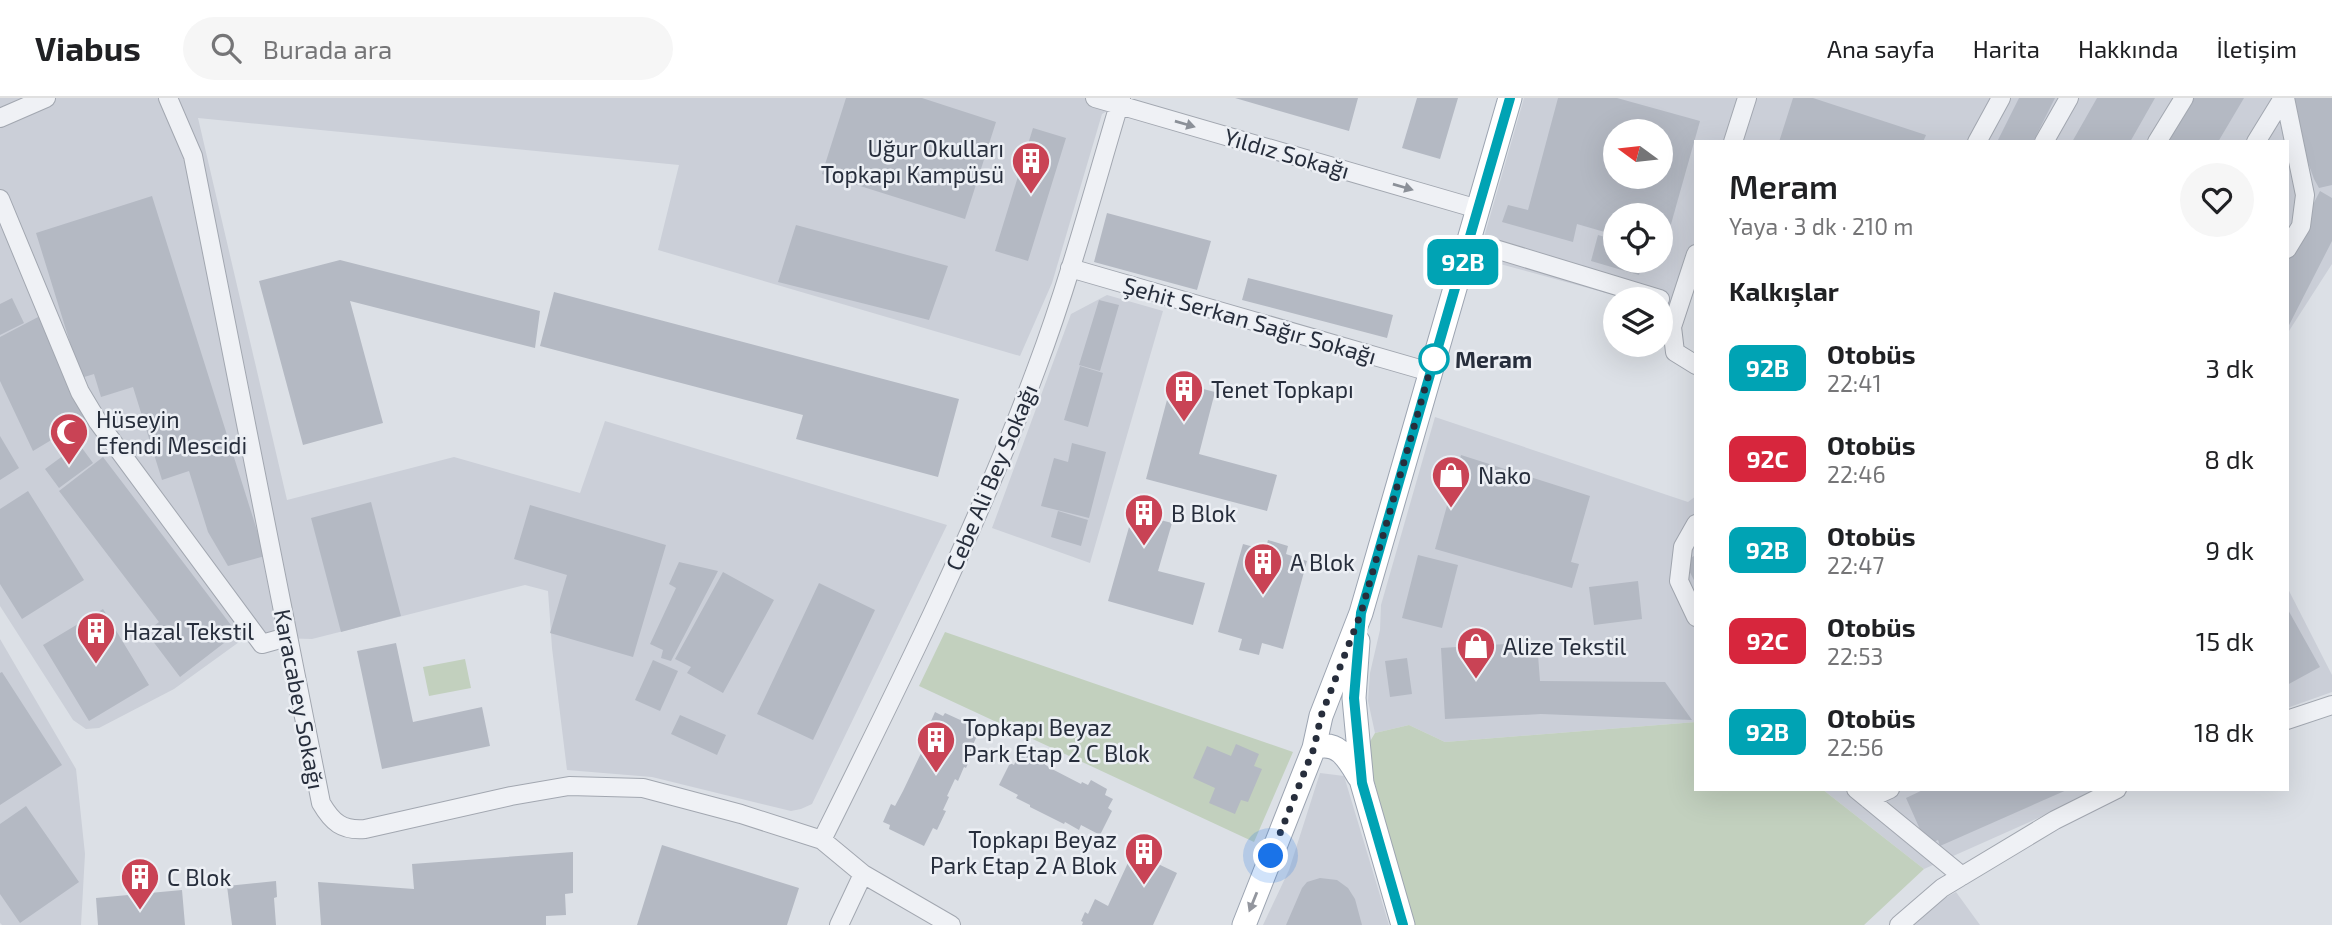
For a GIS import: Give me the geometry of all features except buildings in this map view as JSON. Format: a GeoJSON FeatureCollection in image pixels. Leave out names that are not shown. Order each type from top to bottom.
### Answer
{"type":"FeatureCollection","features":[{"type":"Feature","properties":{"kind":"main road"},"geometry":{"type":"LineString","coordinates":[[1244,925],[1314,748],[1321,716],[1361,613],[1510,98]]}},
{"type":"Feature","properties":{"kind":"main road"},"geometry":{"type":"LineString","coordinates":[[1361,613],[1354,698],[1362,783],[1403,925]]}},
{"type":"Feature","properties":{"kind":"main road"},"geometry":{"type":"LineString","coordinates":[[1314,748],[1326,746],[1341,750],[1362,783]]}},
{"type":"Feature","properties":{"kind":"street"},"geometry":{"type":"LineString","coordinates":[[0,118],[46,98]]}},
{"type":"Feature","properties":{"kind":"street","name":"Karacabey Sokağı"},"geometry":{"type":"LineString","coordinates":[[168,98],[193,156],[321,803],[333,821],[349,829],[365,829],[511,796],[569,786],[643,788],[741,814],[822,840],[863,873],[951,925]]}},
{"type":"Feature","properties":{"kind":"street","name":"Yıldız Sokağı"},"geometry":{"type":"LineString","coordinates":[[1095,98],[1120,101],[1479,209]]}},
{"type":"Feature","properties":{"kind":"street"},"geometry":{"type":"LineString","coordinates":[[1734,140],[1747,98]]}},
{"type":"Feature","properties":{"kind":"street"},"geometry":{"type":"LineString","coordinates":[[1977,140],[2001,98]]}},
{"type":"Feature","properties":{"kind":"street"},"geometry":{"type":"LineString","coordinates":[[2045,140],[2068,98]]}},
{"type":"Feature","properties":{"kind":"street"},"geometry":{"type":"LineString","coordinates":[[2158,140],[2184,98]]}},
{"type":"Feature","properties":{"kind":"street"},"geometry":{"type":"LineString","coordinates":[[2257,140],[2284,98]]}},
{"type":"Feature","properties":{"kind":"street"},"geometry":{"type":"LineString","coordinates":[[2284,98],[2305,195],[2301,226],[2289,245]]}},
{"type":"Feature","properties":{"kind":"street","name":"Cebe Ali Bey Sokağı"},"geometry":{"type":"LineString","coordinates":[[822,840],[914,655],[1003,454],[1038,365],[1120,101]]}},
{"type":"Feature","properties":{"kind":"street"},"geometry":{"type":"LineString","coordinates":[[0,200],[80,392],[98,422],[262,644],[287,636]]}},
{"type":"Feature","properties":{"kind":"street"},"geometry":{"type":"LineString","coordinates":[[1469,241],[1620,287]]}},
{"type":"Feature","properties":{"kind":"street"},"geometry":{"type":"LineString","coordinates":[[1673,290],[1694,257]]}},
{"type":"Feature","properties":{"kind":"street","name":"Şehit Serkan Sağır Sokağı"},"geometry":{"type":"LineString","coordinates":[[1070,268],[1430,372]]}},
{"type":"Feature","properties":{"kind":"street"},"geometry":{"type":"LineString","coordinates":[[1673,335],[1675,352],[1694,364]]}},
{"type":"Feature","properties":{"kind":"street"},"geometry":{"type":"LineString","coordinates":[[1689,544],[1679,581],[1694,613]]}},
{"type":"Feature","properties":{"kind":"street"},"geometry":{"type":"LineString","coordinates":[[2289,719],[2332,705]]}},
{"type":"Feature","properties":{"kind":"street"},"geometry":{"type":"LineString","coordinates":[[1899,925],[1942,888],[2054,820],[2113,791]]}},
{"type":"Feature","properties":{"kind":"street"},"geometry":{"type":"LineString","coordinates":[[1862,794],[1962,876]]}},
{"type":"Feature","properties":{"kind":"street"},"geometry":{"type":"LineString","coordinates":[[839,925],[863,873]]}},
{"type":"Feature","properties":{"kind":"shaded area"},"geometry":{"type":"Polygon","coordinates":[[[0,98],[1130,98],[1102,114],[1052,283],[1020,356],[658,250],[679,165],[198,118],[287,500],[454,457],[580,493],[605,421],[947,525],[812,804],[791,811],[652,777],[567,770],[548,591],[525,585],[312,639],[246,637],[174,689],[99,728],[86,729],[73,720],[0,606],[0,98]]]}},
{"type":"Feature","properties":{"kind":"shaded area"},"geometry":{"type":"Polygon","coordinates":[[[1524,98],[2332,98],[2332,264],[2289,331],[2289,140],[1694,140],[1694,265],[1674,312],[1673,287],[1603,287],[1603,292],[1478,258],[1524,98]]]}},
{"type":"Feature","properties":{"kind":"shaded area"},"geometry":{"type":"Polygon","coordinates":[[[1107,295],[1163,311],[1090,563],[992,528],[1071,314],[1107,295]]]}},
{"type":"Feature","properties":{"kind":"shaded area"},"geometry":{"type":"Polygon","coordinates":[[[1435,417],[1688,502],[1694,498],[1694,722],[1445,742],[1409,725],[1375,733],[1368,701],[1370,673],[1380,630],[1381,605],[1435,417]]]}},
{"type":"Feature","properties":{"kind":"shaded area"},"geometry":{"type":"Polygon","coordinates":[[[2289,591],[2332,675],[2332,692],[2289,707],[2289,591]]]}},
{"type":"Feature","properties":{"kind":"shaded area"},"geometry":{"type":"Polygon","coordinates":[[[0,639],[76,769],[85,854],[81,925],[0,923],[0,639]]]}},
{"type":"Feature","properties":{"kind":"shaded area"},"geometry":{"type":"Polygon","coordinates":[[[1320,773],[1344,776],[1389,925],[1263,925],[1289,870],[1320,773]]]}},
{"type":"Feature","properties":{"kind":"shaded area"},"geometry":{"type":"Polygon","coordinates":[[[1825,791],[2091,791],[2045,815],[1924,869],[1825,791]]]}},
{"type":"Feature","properties":{"kind":"shaded area"},"geometry":{"type":"Polygon","coordinates":[[[1956,892],[1980,925],[1913,925],[1945,898],[1956,892]]]}},
{"type":"Feature","properties":{"kind":"green space"},"geometry":{"type":"Polygon","coordinates":[[[945,632],[1293,752],[1254,842],[919,686],[945,632]]]}},
{"type":"Feature","properties":{"kind":"green space"},"geometry":{"type":"Polygon","coordinates":[[[465,659],[471,688],[429,696],[423,667],[465,659]]]}},
{"type":"Feature","properties":{"kind":"green space"},"geometry":{"type":"Polygon","coordinates":[[[1694,722],[1694,791],[1825,791],[1924,869],[1864,925],[1415,925],[1365,750],[1375,733],[1409,725],[1445,742],[1694,722]]]}},
{"type":"Feature","properties":{"kind":"bus line","name":"92B"},"geometry":{"type":"LineString","coordinates":[[1403,925],[1362,783],[1354,698],[1361,613],[1510,98]]}},
{"type":"Feature","properties":{"kind":"place","name":"Uğur Okulları Topkapı Kampüsü"},"geometry":{"type":"Point","coordinates":[1031,195]}},
{"type":"Feature","properties":{"kind":"place","name":"Meram"},"geometry":{"type":"Point","coordinates":[1434,359]}},
{"type":"Feature","properties":{"kind":"place","name":"Tenet Topkapı"},"geometry":{"type":"Point","coordinates":[1184,423]}},
{"type":"Feature","properties":{"kind":"place","name":"Hüseyin Efendi Mescidi"},"geometry":{"type":"Point","coordinates":[69,466]}},
{"type":"Feature","properties":{"kind":"place","name":"Nako"},"geometry":{"type":"Point","coordinates":[1451,509]}},
{"type":"Feature","properties":{"kind":"place","name":"B Blok"},"geometry":{"type":"Point","coordinates":[1144,547]}},
{"type":"Feature","properties":{"kind":"place","name":"A Blok"},"geometry":{"type":"Point","coordinates":[1263,596]}},
{"type":"Feature","properties":{"kind":"place","name":"Hazal Tekstil"},"geometry":{"type":"Point","coordinates":[96,665]}},
{"type":"Feature","properties":{"kind":"place","name":"Alize Tekstil"},"geometry":{"type":"Point","coordinates":[1476,680]}},
{"type":"Feature","properties":{"kind":"place","name":"Topkapı Beyaz Park Etap 2 C Blok"},"geometry":{"type":"Point","coordinates":[936,774]}},
{"type":"Feature","properties":{"kind":"place","name":"Topkapı Beyaz Park Etap 2 A Blok"},"geometry":{"type":"Point","coordinates":[1144,886]}},
{"type":"Feature","properties":{"kind":"place","name":"C Blok"},"geometry":{"type":"Point","coordinates":[140,911]}},
{"type":"Feature","properties":{"kind":"route"},"geometry":{"type":"LineString","coordinates":[[1271,856],[1314,748],[1321,716],[1361,613],[1437,346],[1434,359]]}}]}
